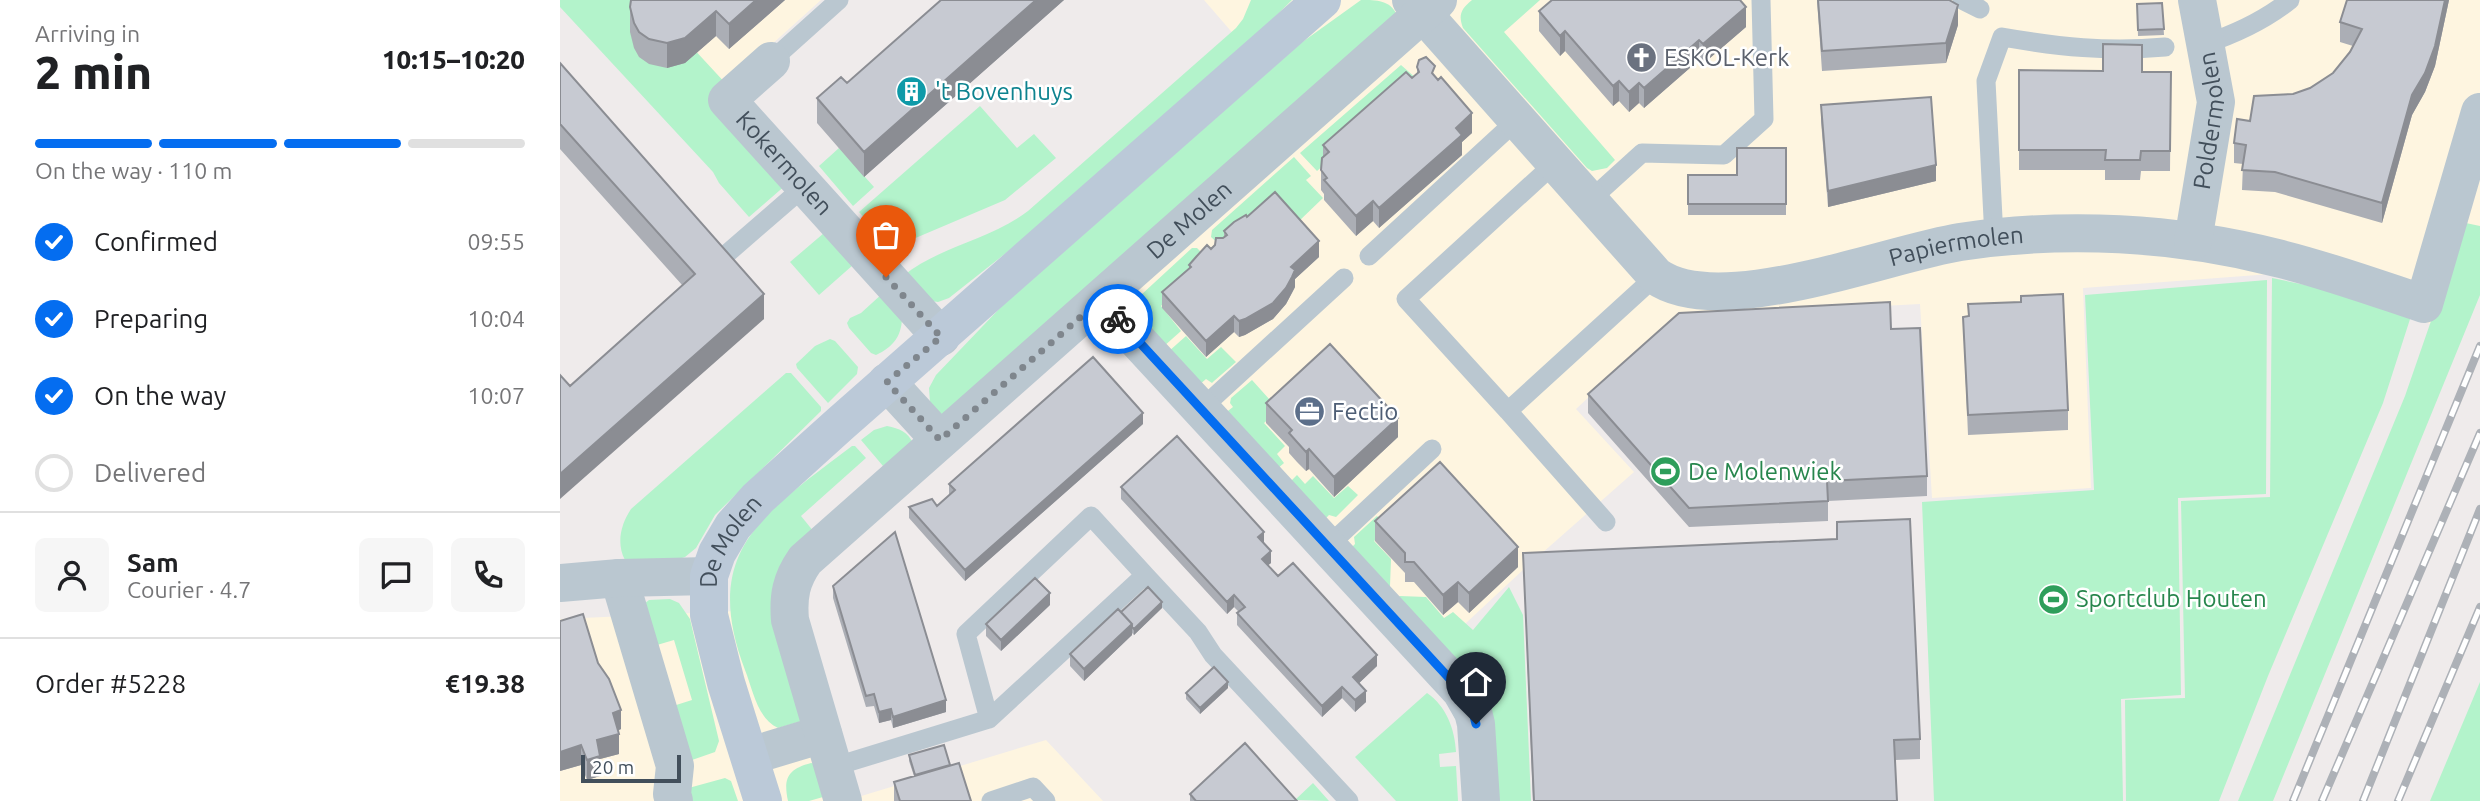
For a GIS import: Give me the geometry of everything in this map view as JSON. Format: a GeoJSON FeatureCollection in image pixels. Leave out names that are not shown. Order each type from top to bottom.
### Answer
{"type":"FeatureCollection","features":[{"type":"Feature","properties":{"kind":"street","name":"De Molen"},"geometry":{"type":"LineString","coordinates":[[764,801],[709,615],[709,576],[724,539],[745,512],[887,382],[1322,0]]}},
{"type":"Feature","properties":{"kind":"street","name":"Poldermolen"},"geometry":{"type":"LineString","coordinates":[[2193,241],[2216,109],[2197,0]]}},
{"type":"Feature","properties":{"kind":"street","name":"De Molen"},"geometry":{"type":"LineString","coordinates":[[833,767],[790,620],[788,601],[796,574],[805,560],[1100,300],[1424,5]]}},
{"type":"Feature","properties":{"kind":"street","name":"Papiermolen"},"geometry":{"type":"LineString","coordinates":[[1424,5],[1517,120],[1656,276],[1672,286],[1694,291],[1754,289],[1826,275],[1931,247],[1994,238],[2035,234],[2103,235],[2193,241],[2295,263],[2424,304],[2480,111]]}},
{"type":"Feature","properties":{"kind":"street","name":"Kokermolen"},"geometry":{"type":"LineString","coordinates":[[771,61],[727,100],[941,337]]}},
{"type":"Feature","properties":{"kind":"street"},"geometry":{"type":"LineString","coordinates":[[1100,300],[1468,701],[1478,736],[1481,801]]}},
{"type":"Feature","properties":{"kind":"street"},"geometry":{"type":"LineString","coordinates":[[887,382],[940,440]]}},
{"type":"Feature","properties":{"kind":"street"},"geometry":{"type":"LineString","coordinates":[[560,583],[620,578],[709,576]]}},
{"type":"Feature","properties":{"kind":"street"},"geometry":{"type":"LineString","coordinates":[[620,578],[675,766],[672,794],[674,801]]}},
{"type":"Feature","properties":{"kind":"street"},"geometry":{"type":"LineString","coordinates":[[750,756],[833,767]]}},
{"type":"Feature","properties":{"kind":"lane","name":"Kokermolen"},"geometry":{"type":"LineString","coordinates":[[771,61],[839,0]]}},
{"type":"Feature","properties":{"kind":"lane"},"geometry":{"type":"LineString","coordinates":[[1589,201],[1642,153],[1724,155],[1764,119],[1761,0]]}},
{"type":"Feature","properties":{"kind":"lane"},"geometry":{"type":"LineString","coordinates":[[1962,0],[1980,9]]}},
{"type":"Feature","properties":{"kind":"lane"},"geometry":{"type":"LineString","coordinates":[[2205,44],[2233,34],[2290,0]]}},
{"type":"Feature","properties":{"kind":"lane"},"geometry":{"type":"LineString","coordinates":[[1994,238],[1986,81],[2002,37],[2097,50],[2165,47]]}},
{"type":"Feature","properties":{"kind":"lane"},"geometry":{"type":"LineString","coordinates":[[1369,256],[1517,120]]}},
{"type":"Feature","properties":{"kind":"lane"},"geometry":{"type":"LineString","coordinates":[[1555,163],[1406,299],[1606,522]]}},
{"type":"Feature","properties":{"kind":"lane"},"geometry":{"type":"LineString","coordinates":[[715,264],[804,186]]}},
{"type":"Feature","properties":{"kind":"lane"},"geometry":{"type":"LineString","coordinates":[[1508,411],[1656,276]]}},
{"type":"Feature","properties":{"kind":"lane"},"geometry":{"type":"LineString","coordinates":[[1201,409],[1344,278]]}},
{"type":"Feature","properties":{"kind":"lane"},"geometry":{"type":"LineString","coordinates":[[1328,546],[1432,449]]}},
{"type":"Feature","properties":{"kind":"lane"},"geometry":{"type":"LineString","coordinates":[[989,719],[966,634],[1091,516],[1198,632],[1213,655],[1349,801]]}},
{"type":"Feature","properties":{"kind":"lane"},"geometry":{"type":"LineString","coordinates":[[833,767],[989,719],[1145,575]]}},
{"type":"Feature","properties":{"kind":"lane"},"geometry":{"type":"LineString","coordinates":[[991,801],[1034,787],[1046,801]]}},
{"type":"Feature","properties":{"kind":"shaded area"},"geometry":{"type":"Polygon","coordinates":[[[574,0],[821,0],[685,123],[574,0]]]}},
{"type":"Feature","properties":{"kind":"shaded area"},"geometry":{"type":"Polygon","coordinates":[[[1204,0],[2480,0],[2480,267],[2453,331],[2271,274],[2083,288],[2091,488],[1932,498],[1920,304],[1675,317],[1576,409],[1634,472],[1422,664],[1062,272],[1276,83],[1204,0]]]}},
{"type":"Feature","properties":{"kind":"shaded area"},"geometry":{"type":"Polygon","coordinates":[[[805,608],[858,797],[1046,740],[1103,801],[560,801],[560,619],[805,608]]]}},
{"type":"Feature","properties":{"kind":"green space"},"geometry":{"type":"Polygon","coordinates":[[[560,0],[660,0],[691,46],[728,86],[787,184],[749,217],[719,183],[713,172],[560,7],[560,0]]]}},
{"type":"Feature","properties":{"kind":"green space"},"geometry":{"type":"Polygon","coordinates":[[[1251,0],[1292,0],[1044,223],[949,298],[938,302],[925,300],[903,276],[933,257],[998,229],[1028,211],[1236,28],[1251,0]]]}},
{"type":"Feature","properties":{"kind":"green space"},"geometry":{"type":"Polygon","coordinates":[[[1361,0],[1387,4],[1397,15],[944,418],[930,402],[929,388],[936,375],[1002,306],[1301,43],[1361,0]]]}},
{"type":"Feature","properties":{"kind":"green space"},"geometry":{"type":"Polygon","coordinates":[[[1472,0],[1540,0],[1504,32],[1615,160],[1607,168],[1592,171],[1587,168],[1463,28],[1462,12],[1472,0]]]}},
{"type":"Feature","properties":{"kind":"green space"},"geometry":{"type":"Polygon","coordinates":[[[1401,65],[1417,79],[1406,92],[1317,171],[1300,153],[1401,65]]]}},
{"type":"Feature","properties":{"kind":"green space"},"geometry":{"type":"Polygon","coordinates":[[[980,106],[1017,148],[1034,134],[1056,158],[1005,200],[892,248],[859,212],[980,106]]]}},
{"type":"Feature","properties":{"kind":"green space"},"geometry":{"type":"Polygon","coordinates":[[[839,148],[874,187],[853,206],[819,166],[839,148]]]}},
{"type":"Feature","properties":{"kind":"green space"},"geometry":{"type":"Polygon","coordinates":[[[1294,157],[1311,176],[1306,180],[1323,198],[1297,223],[1220,245],[1211,237],[1212,230],[1294,157]]]}},
{"type":"Feature","properties":{"kind":"green space"},"geometry":{"type":"Polygon","coordinates":[[[2461,222],[2480,226],[2480,295],[2273,801],[2238,801],[2405,396],[2461,222]]]}},
{"type":"Feature","properties":{"kind":"green space"},"geometry":{"type":"Polygon","coordinates":[[[824,233],[853,265],[819,295],[790,262],[824,233]]]}},
{"type":"Feature","properties":{"kind":"green space"},"geometry":{"type":"Polygon","coordinates":[[[1192,248],[1197,248],[1206,257],[1161,306],[1181,331],[1163,347],[1143,326],[1150,318],[1141,305],[1141,295],[1192,248]]]}},
{"type":"Feature","properties":{"kind":"green space"},"geometry":{"type":"Polygon","coordinates":[[[2272,278],[2349,294],[2411,316],[2383,403],[2268,676],[2219,801],[2126,801],[2125,700],[2185,698],[2181,501],[2270,497],[2272,278]]]}},
{"type":"Feature","properties":{"kind":"green space","name":"Sportclub Houten"},"geometry":{"type":"Polygon","coordinates":[[[2267,280],[2266,494],[2178,498],[2181,695],[2121,699],[2123,801],[1934,801],[1922,502],[2094,490],[2085,295],[2267,280]]]}},
{"type":"Feature","properties":{"kind":"green space"},"geometry":{"type":"Polygon","coordinates":[[[883,293],[902,319],[895,341],[876,355],[871,353],[847,323],[883,293]]]}},
{"type":"Feature","properties":{"kind":"green space"},"geometry":{"type":"Polygon","coordinates":[[[1186,336],[1207,359],[1221,347],[1236,362],[1212,383],[1206,379],[1198,386],[1168,352],[1186,336]]]}},
{"type":"Feature","properties":{"kind":"green space"},"geometry":{"type":"Polygon","coordinates":[[[830,339],[835,341],[858,367],[857,374],[828,403],[796,364],[815,346],[830,339]]]}},
{"type":"Feature","properties":{"kind":"green space"},"geometry":{"type":"Polygon","coordinates":[[[786,373],[791,373],[821,407],[821,411],[715,515],[696,548],[685,557],[676,560],[625,560],[621,534],[631,509],[786,373]]]}},
{"type":"Feature","properties":{"kind":"green space"},"geometry":{"type":"Polygon","coordinates":[[[1252,380],[1279,410],[1264,423],[1285,446],[1277,454],[1284,463],[1276,470],[1224,414],[1233,407],[1231,398],[1252,380]]]}},
{"type":"Feature","properties":{"kind":"green space"},"geometry":{"type":"Polygon","coordinates":[[[887,426],[903,431],[913,443],[883,466],[861,440],[874,430],[887,426]]]}},
{"type":"Feature","properties":{"kind":"green space"},"geometry":{"type":"Polygon","coordinates":[[[852,446],[866,458],[801,516],[814,532],[792,557],[805,720],[778,728],[760,711],[733,628],[730,593],[736,563],[749,537],[768,514],[852,446]]]}},
{"type":"Feature","properties":{"kind":"green space"},"geometry":{"type":"Polygon","coordinates":[[[1297,475],[1305,484],[1313,476],[1334,498],[1348,486],[1358,495],[1336,517],[1329,515],[1323,521],[1288,484],[1297,475]]]}},
{"type":"Feature","properties":{"kind":"green space"},"geometry":{"type":"Polygon","coordinates":[[[1377,516],[1388,528],[1374,541],[1391,559],[1390,586],[1386,590],[1349,550],[1355,544],[1354,537],[1377,516]]]}},
{"type":"Feature","properties":{"kind":"green space"},"geometry":{"type":"Polygon","coordinates":[[[1509,587],[1523,615],[1531,801],[1497,801],[1395,600],[1400,596],[1426,597],[1444,618],[1453,612],[1473,630],[1509,587]]]}},
{"type":"Feature","properties":{"kind":"green space"},"geometry":{"type":"Polygon","coordinates":[[[670,599],[679,603],[690,619],[719,741],[715,752],[692,760],[673,706],[692,700],[674,640],[657,645],[644,604],[649,600],[670,599]]]}},
{"type":"Feature","properties":{"kind":"green space"},"geometry":{"type":"Polygon","coordinates":[[[2480,682],[2480,801],[2430,801],[2480,682]]]}},
{"type":"Feature","properties":{"kind":"green space"},"geometry":{"type":"Polygon","coordinates":[[[1427,693],[1444,711],[1454,735],[1456,752],[1439,754],[1440,767],[1456,766],[1458,801],[1396,801],[1355,757],[1427,693]]]}},
{"type":"Feature","properties":{"kind":"green space"},"geometry":{"type":"Polygon","coordinates":[[[811,763],[817,764],[823,797],[809,801],[788,801],[786,786],[789,776],[797,768],[811,763]]]}},
{"type":"Feature","properties":{"kind":"green space"},"geometry":{"type":"Polygon","coordinates":[[[725,778],[731,781],[738,801],[683,801],[685,789],[725,778]]]}},
{"type":"Feature","properties":{"kind":"green space"},"geometry":{"type":"Polygon","coordinates":[[[1313,783],[1329,801],[1295,800],[1313,783]]]}},
{"type":"Feature","properties":{"kind":"building"},"geometry":{"type":"Polygon","coordinates":[[[631,0],[756,0],[729,24],[716,11],[685,38],[667,43],[649,39],[639,32],[630,7],[631,0]]]}},
{"type":"Feature","properties":{"kind":"building","name":"'t Bovenhuys"},"geometry":{"type":"Polygon","coordinates":[[[941,0],[1036,0],[864,152],[817,98],[841,77],[847,83],[941,0]]]}},
{"type":"Feature","properties":{"kind":"building","name":"ESKOL-Kerk"},"geometry":{"type":"Polygon","coordinates":[[[1552,0],[1740,0],[1746,7],[1703,44],[1699,40],[1644,88],[1639,83],[1629,92],[1619,81],[1613,86],[1565,31],[1560,36],[1539,11],[1552,0]]]}},
{"type":"Feature","properties":{"kind":"building"},"geometry":{"type":"Polygon","coordinates":[[[1818,0],[1949,0],[1958,5],[1946,43],[1822,51],[1818,0]]]}},
{"type":"Feature","properties":{"kind":"building"},"geometry":{"type":"Polygon","coordinates":[[[2347,0],[2445,0],[2435,46],[2425,73],[2412,95],[2382,203],[2275,172],[2242,170],[2246,145],[2234,143],[2237,119],[2250,121],[2254,96],[2293,94],[2310,88],[2333,73],[2350,52],[2362,29],[2340,22],[2347,0]]]}},
{"type":"Feature","properties":{"kind":"building"},"geometry":{"type":"Polygon","coordinates":[[[2162,3],[2164,29],[2138,30],[2137,4],[2162,3]]]}},
{"type":"Feature","properties":{"kind":"building"},"geometry":{"type":"Polygon","coordinates":[[[2103,44],[2142,45],[2142,72],[2171,72],[2170,151],[2141,151],[2140,160],[2105,160],[2106,150],[2019,150],[2019,70],[2103,71],[2103,44]]]}},
{"type":"Feature","properties":{"kind":"building"},"geometry":{"type":"Polygon","coordinates":[[[1426,57],[1435,66],[1432,73],[1438,80],[1441,77],[1472,113],[1456,128],[1462,135],[1379,208],[1373,201],[1356,216],[1324,180],[1327,178],[1321,170],[1322,158],[1329,152],[1323,145],[1406,72],[1412,78],[1419,72],[1419,60],[1426,57]]]}},
{"type":"Feature","properties":{"kind":"building"},"geometry":{"type":"Polygon","coordinates":[[[560,63],[764,294],[560,474],[560,375],[570,386],[695,274],[560,124],[560,63]]]}},
{"type":"Feature","properties":{"kind":"building"},"geometry":{"type":"Polygon","coordinates":[[[1931,97],[1936,165],[1828,191],[1821,105],[1931,97]]]}},
{"type":"Feature","properties":{"kind":"building"},"geometry":{"type":"Polygon","coordinates":[[[1737,148],[1786,148],[1786,204],[1688,204],[1688,175],[1737,175],[1737,148]]]}},
{"type":"Feature","properties":{"kind":"building"},"geometry":{"type":"Polygon","coordinates":[[[1275,192],[1319,241],[1291,267],[1295,270],[1292,277],[1273,303],[1239,321],[1234,316],[1206,341],[1162,292],[1191,267],[1189,265],[1207,245],[1211,249],[1216,238],[1227,235],[1224,231],[1234,222],[1246,215],[1247,217],[1275,192]]]}},
{"type":"Feature","properties":{"kind":"building"},"geometry":{"type":"Polygon","coordinates":[[[2063,294],[2068,410],[1968,415],[1963,317],[1969,316],[1968,304],[2021,302],[2021,296],[2063,294]]]}},
{"type":"Feature","properties":{"kind":"building"},"geometry":{"type":"Polygon","coordinates":[[[1890,302],[1891,329],[1920,328],[1927,476],[1827,481],[1828,501],[1689,508],[1588,394],[1679,313],[1890,302]]]}},
{"type":"Feature","properties":{"kind":"building"},"geometry":{"type":"Polygon","coordinates":[[[1330,344],[1398,418],[1334,477],[1309,449],[1306,452],[1289,433],[1292,430],[1266,403],[1330,344]]]}},
{"type":"Feature","properties":{"kind":"building"},"geometry":{"type":"Polygon","coordinates":[[[1093,357],[1143,413],[965,570],[909,507],[932,499],[937,506],[955,490],[949,484],[1093,357]]]}},
{"type":"Feature","properties":{"kind":"building"},"geometry":{"type":"Polygon","coordinates":[[[1177,436],[1264,532],[1258,537],[1271,551],[1262,559],[1278,576],[1293,563],[1377,655],[1353,677],[1366,691],[1355,700],[1342,687],[1322,706],[1237,613],[1245,607],[1234,595],[1227,602],[1121,487],[1177,436]]]}},
{"type":"Feature","properties":{"kind":"building"},"geometry":{"type":"Polygon","coordinates":[[[1440,462],[1518,547],[1469,593],[1458,582],[1443,595],[1414,562],[1405,562],[1405,553],[1375,521],[1440,462]]]}},
{"type":"Feature","properties":{"kind":"building"},"geometry":{"type":"Polygon","coordinates":[[[1910,519],[1920,739],[1894,740],[1897,801],[1534,801],[1523,553],[1837,539],[1837,522],[1910,519]]]}},
{"type":"Feature","properties":{"kind":"building"},"geometry":{"type":"Polygon","coordinates":[[[895,532],[946,700],[893,717],[891,709],[879,712],[874,694],[866,696],[833,586],[895,532]]]}},
{"type":"Feature","properties":{"kind":"building"},"geometry":{"type":"Polygon","coordinates":[[[1035,578],[1050,593],[1001,640],[986,624],[1035,578]]]}},
{"type":"Feature","properties":{"kind":"building"},"geometry":{"type":"Polygon","coordinates":[[[1148,587],[1162,602],[1134,629],[1121,612],[1148,587]]]}},
{"type":"Feature","properties":{"kind":"building"},"geometry":{"type":"Polygon","coordinates":[[[1118,609],[1132,624],[1084,669],[1070,654],[1118,609]]]}},
{"type":"Feature","properties":{"kind":"building"},"geometry":{"type":"Polygon","coordinates":[[[583,614],[598,663],[609,679],[621,710],[613,713],[619,734],[597,740],[600,756],[587,760],[581,745],[560,752],[560,621],[583,614]]]}},
{"type":"Feature","properties":{"kind":"building"},"geometry":{"type":"Polygon","coordinates":[[[1214,667],[1228,682],[1200,708],[1186,693],[1214,667]]]}},
{"type":"Feature","properties":{"kind":"building"},"geometry":{"type":"Polygon","coordinates":[[[1245,743],[1297,801],[1196,801],[1190,794],[1245,743]]]}},
{"type":"Feature","properties":{"kind":"building"},"geometry":{"type":"Polygon","coordinates":[[[944,745],[950,765],[915,775],[909,755],[944,745]]]}},
{"type":"Feature","properties":{"kind":"building"},"geometry":{"type":"Polygon","coordinates":[[[959,763],[971,801],[900,801],[894,782],[959,763]]]}},
{"type":"Feature","properties":{"kind":"railway"},"geometry":{"type":"LineString","coordinates":[[2293,801],[2480,346]]}},
{"type":"Feature","properties":{"kind":"railway"},"geometry":{"type":"LineString","coordinates":[[2322,801],[2480,433]]}},
{"type":"Feature","properties":{"kind":"railway"},"geometry":{"type":"LineString","coordinates":[[2363,801],[2480,509]]}},
{"type":"Feature","properties":{"kind":"railway"},"geometry":{"type":"LineString","coordinates":[[2398,801],[2480,607]]}},
{"type":"Feature","properties":{"kind":"way so far"},"geometry":{"type":"LineString","coordinates":[[886,277],[941,337],[887,382],[940,440],[1100,300],[1118,319]]}},
{"type":"Feature","properties":{"kind":"place","name":"ESKOL-Kerk"},"geometry":{"type":"Point","coordinates":[1641,58]}},
{"type":"Feature","properties":{"kind":"place","name":"'t Bovenhuys"},"geometry":{"type":"Point","coordinates":[912,92]}},
{"type":"Feature","properties":{"kind":"place","name":"Fectio"},"geometry":{"type":"Point","coordinates":[1309,412]}},
{"type":"Feature","properties":{"kind":"place","name":"De Molenwiek"},"geometry":{"type":"Point","coordinates":[1665,472]}},
{"type":"Feature","properties":{"kind":"place","name":"Sportclub Houten"},"geometry":{"type":"Point","coordinates":[2053,599]}},
{"type":"Feature","properties":{"kind":"route"},"geometry":{"type":"LineString","coordinates":[[1118,319],[1461,691],[1468,701],[1476,724]]}}]}
